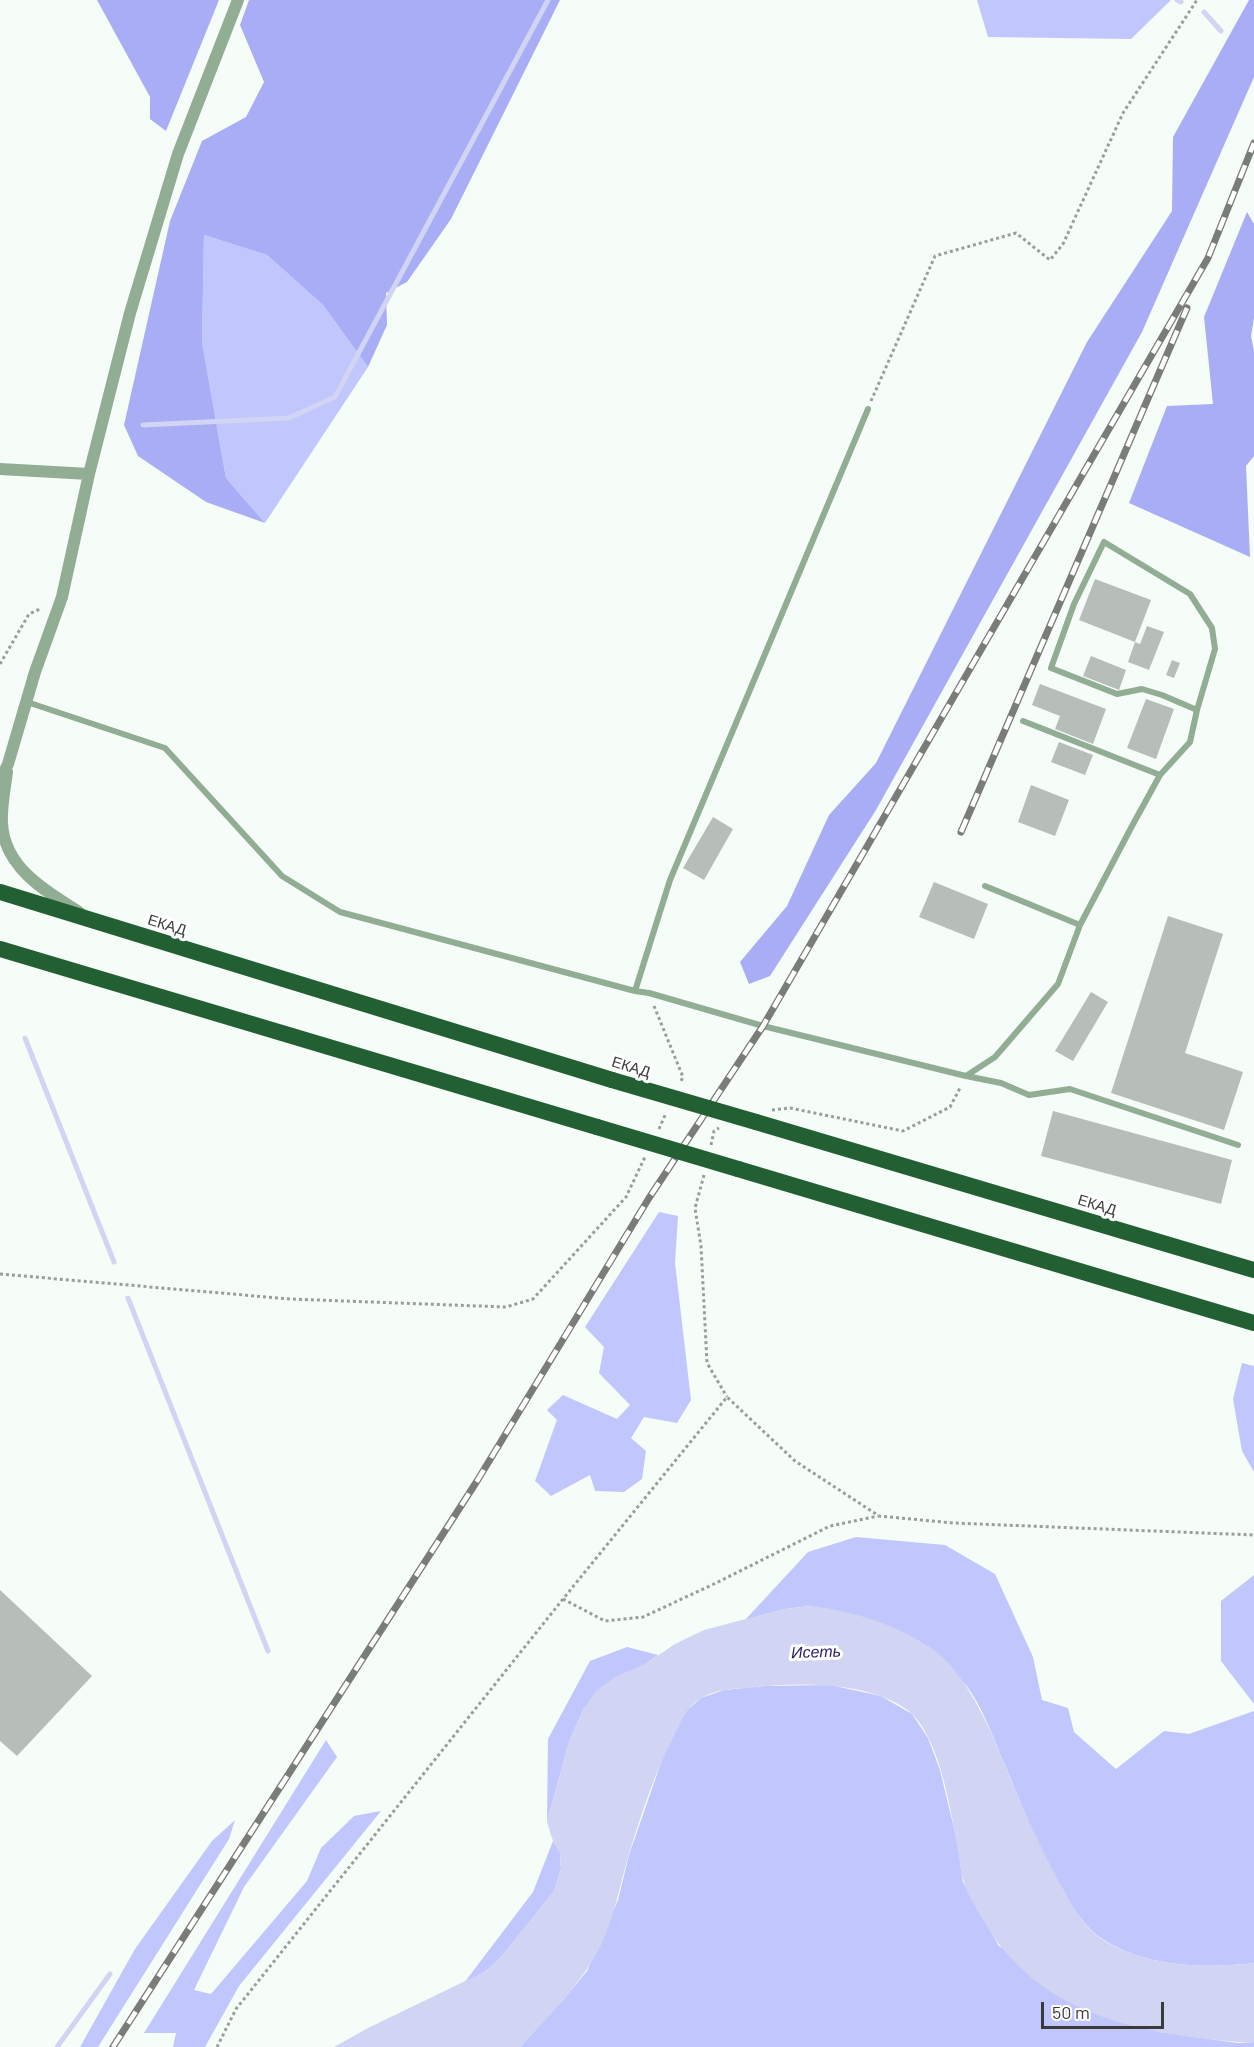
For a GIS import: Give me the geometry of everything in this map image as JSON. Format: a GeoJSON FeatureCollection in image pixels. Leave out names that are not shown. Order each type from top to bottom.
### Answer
{"type":"FeatureCollection","features":[{"type":"Feature","properties":{"kind":"highway","name":"ЕКАД"},"geometry":{"type":"LineString","coordinates":[[0,892],[612,1080],[1254,1270]]}},
{"type":"Feature","properties":{"kind":"highway"},"geometry":{"type":"LineString","coordinates":[[0,949],[1254,1323]]}},
{"type":"Feature","properties":{"kind":"street"},"geometry":{"type":"LineString","coordinates":[[0,781],[8,764],[62,597],[130,313],[178,154],[238,0]]}},
{"type":"Feature","properties":{"kind":"street"},"geometry":{"type":"LineString","coordinates":[[0,469],[90,474]]}},
{"type":"Feature","properties":{"kind":"street"},"geometry":{"type":"LineString","coordinates":[[8,764],[2,823],[7,848],[26,874],[48,893],[92,921]]}},
{"type":"Feature","properties":{"kind":"lane"},"geometry":{"type":"LineString","coordinates":[[635,991],[670,880],[868,409]]}},
{"type":"Feature","properties":{"kind":"lane"},"geometry":{"type":"LineString","coordinates":[[966,1076],[994,1057],[1058,984],[1080,925],[1160,775],[1190,742],[1215,649],[1212,628],[1190,594],[1104,542],[1074,604],[1051,668],[1117,694],[1142,689],[1197,710]]}},
{"type":"Feature","properties":{"kind":"lane"},"geometry":{"type":"LineString","coordinates":[[27,702],[165,748],[282,876],[340,912],[649,993],[763,1026],[1001,1083],[1029,1095],[1070,1089],[1238,1144]]}},
{"type":"Feature","properties":{"kind":"lane"},"geometry":{"type":"LineString","coordinates":[[1023,721],[1160,775]]}},
{"type":"Feature","properties":{"kind":"lane"},"geometry":{"type":"LineString","coordinates":[[985,886],[1080,925]]}},
{"type":"Feature","properties":{"kind":"path"},"geometry":{"type":"LineString","coordinates":[[868,409],[935,256],[1016,233],[1050,260],[1063,244],[1123,113],[1197,0]]}},
{"type":"Feature","properties":{"kind":"path"},"geometry":{"type":"LineString","coordinates":[[0,664],[29,614],[62,597]]}},
{"type":"Feature","properties":{"kind":"path"},"geometry":{"type":"LineString","coordinates":[[649,993],[683,1077],[678,1087]]}},
{"type":"Feature","properties":{"kind":"path"},"geometry":{"type":"LineString","coordinates":[[655,1137],[669,1107]]}},
{"type":"Feature","properties":{"kind":"path"},"geometry":{"type":"LineString","coordinates":[[0,1274],[290,1299],[506,1307],[533,1299],[626,1197],[645,1157]]}},
{"type":"Feature","properties":{"kind":"path"},"geometry":{"type":"LineString","coordinates":[[217,2047],[236,2009],[727,1397],[795,1461],[879,1516]]}},
{"type":"Feature","properties":{"kind":"path"},"geometry":{"type":"LineString","coordinates":[[563,1599],[605,1621],[643,1617],[830,1526],[879,1516],[953,1523],[1254,1535]]}},
{"type":"Feature","properties":{"kind":"shaded area"},"geometry":{"type":"Polygon","coordinates":[[[97,0],[219,0],[166,131],[150,119],[150,97],[97,0]]]}},
{"type":"Feature","properties":{"kind":"shaded area"},"geometry":{"type":"Polygon","coordinates":[[[249,0],[560,0],[451,219],[407,282],[386,293],[387,325],[368,367],[323,305],[267,255],[204,235],[202,342],[226,478],[265,523],[206,502],[138,456],[124,425],[170,221],[202,141],[246,117],[264,82],[240,25],[249,0]]]}},
{"type":"Feature","properties":{"kind":"shaded area"},"geometry":{"type":"Polygon","coordinates":[[[977,0],[1171,0],[1131,39],[988,37],[977,0]]]}},
{"type":"Feature","properties":{"kind":"shaded area"},"geometry":{"type":"Polygon","coordinates":[[[1249,0],[1254,0],[1254,77],[1142,332],[876,810],[770,976],[749,984],[740,962],[787,906],[829,815],[876,763],[1087,342],[1172,211],[1173,137],[1249,0]]]}},
{"type":"Feature","properties":{"kind":"shaded area"},"geometry":{"type":"Polygon","coordinates":[[[1247,212],[1254,224],[1254,318],[1251,336],[1254,351],[1254,456],[1246,466],[1250,557],[1129,503],[1167,406],[1213,404],[1204,317],[1247,212]]]}},
{"type":"Feature","properties":{"kind":"shaded area"},"geometry":{"type":"Polygon","coordinates":[[[204,235],[267,255],[323,305],[368,367],[265,523],[226,478],[202,342],[204,235]]]}},
{"type":"Feature","properties":{"kind":"shaded area"},"geometry":{"type":"Polygon","coordinates":[[[659,1212],[678,1216],[675,1263],[691,1400],[677,1423],[644,1417],[631,1438],[646,1451],[642,1479],[624,1492],[595,1491],[590,1475],[551,1496],[535,1481],[557,1420],[547,1410],[563,1395],[617,1419],[630,1405],[599,1373],[604,1347],[585,1327],[659,1212]]]}},
{"type":"Feature","properties":{"kind":"shaded area"},"geometry":{"type":"Polygon","coordinates":[[[1242,1363],[1254,1366],[1254,1472],[1242,1451],[1233,1399],[1242,1363]]]}},
{"type":"Feature","properties":{"kind":"shaded area"},"geometry":{"type":"Polygon","coordinates":[[[856,1537],[945,1545],[995,1574],[1033,1657],[1042,1700],[1068,1708],[1074,1732],[1116,1769],[1164,1731],[1189,1734],[1254,1711],[1254,1963],[1215,1966],[1175,1964],[1155,1960],[1118,1948],[1101,1938],[1087,1925],[1072,1906],[1046,1858],[977,1702],[965,1684],[957,1678],[811,1606],[784,1609],[745,1620],[808,1552],[856,1537]]]}},
{"type":"Feature","properties":{"kind":"shaded area"},"geometry":{"type":"Polygon","coordinates":[[[1254,1575],[1254,1704],[1221,1661],[1221,1601],[1254,1575]]]}},
{"type":"Feature","properties":{"kind":"shaded area"},"geometry":{"type":"Polygon","coordinates":[[[627,1647],[658,1655],[584,1708],[569,1742],[547,1822],[548,1739],[590,1661],[627,1647]]]}},
{"type":"Feature","properties":{"kind":"shaded area"},"geometry":{"type":"Polygon","coordinates":[[[830,1685],[881,1696],[912,1714],[928,1738],[940,1770],[957,1841],[963,1882],[999,1946],[1160,2032],[1238,2043],[1254,2042],[1254,2047],[520,2047],[587,1971],[618,1900],[629,1855],[663,1757],[685,1712],[701,1698],[724,1690],[766,1686],[830,1685]]]}},
{"type":"Feature","properties":{"kind":"shaded area"},"geometry":{"type":"Polygon","coordinates":[[[326,1740],[337,1757],[244,1887],[194,1990],[211,1994],[307,1881],[321,1848],[354,1816],[381,1811],[239,1986],[205,2047],[173,2047],[176,2033],[144,2033],[326,1740]]]}},
{"type":"Feature","properties":{"kind":"shaded area"},"geometry":{"type":"Polygon","coordinates":[[[235,1820],[229,1839],[98,2047],[80,2047],[135,1949],[212,1841],[235,1820]]]}},
{"type":"Feature","properties":{"kind":"shaded area"},"geometry":{"type":"Polygon","coordinates":[[[553,1841],[560,1852],[561,1869],[554,1891],[502,1956],[486,1971],[464,1983],[533,1892],[553,1841]]]}},
{"type":"Feature","properties":{"kind":"water","name":"Исеть"},"geometry":{"type":"Polygon","coordinates":[[[811,1606],[843,1611],[891,1626],[934,1650],[953,1668],[985,1720],[1045,1856],[1076,1911],[1094,1934],[1117,1948],[1175,1964],[1215,1966],[1254,1963],[1254,2042],[1191,2037],[1130,2025],[1074,2005],[1049,1991],[1026,1973],[1005,1951],[986,1925],[967,1890],[940,1768],[933,1747],[912,1714],[897,1703],[859,1690],[816,1685],[774,1685],[720,1691],[706,1695],[687,1710],[667,1749],[638,1824],[602,1943],[575,1985],[520,2047],[334,2047],[486,1971],[502,1956],[554,1891],[561,1869],[560,1852],[553,1841],[547,1822],[569,1742],[584,1708],[596,1691],[615,1677],[647,1663],[675,1644],[704,1630],[784,1609],[811,1606]]]}},
{"type":"Feature","properties":{"kind":"building"},"geometry":{"type":"Polygon","coordinates":[[[1095,579],[1151,600],[1135,642],[1079,620],[1095,579]]]}},
{"type":"Feature","properties":{"kind":"building"},"geometry":{"type":"Polygon","coordinates":[[[1147,626],[1164,632],[1149,670],[1128,662],[1135,642],[1140,644],[1147,626]]]}},
{"type":"Feature","properties":{"kind":"building"},"geometry":{"type":"Polygon","coordinates":[[[1091,656],[1126,670],[1119,690],[1083,676],[1091,656]]]}},
{"type":"Feature","properties":{"kind":"building"},"geometry":{"type":"Polygon","coordinates":[[[1172,660],[1180,663],[1174,678],[1166,675],[1172,660]]]}},
{"type":"Feature","properties":{"kind":"building"},"geometry":{"type":"Polygon","coordinates":[[[1040,684],[1106,709],[1093,744],[1055,729],[1060,716],[1032,705],[1040,684]]]}},
{"type":"Feature","properties":{"kind":"building"},"geometry":{"type":"Polygon","coordinates":[[[1146,699],[1174,709],[1156,759],[1127,748],[1146,699]]]}},
{"type":"Feature","properties":{"kind":"building"},"geometry":{"type":"Polygon","coordinates":[[[1059,742],[1093,755],[1085,775],[1051,762],[1059,742]]]}},
{"type":"Feature","properties":{"kind":"building"},"geometry":{"type":"Polygon","coordinates":[[[1031,785],[1069,800],[1055,836],[1018,822],[1031,785]]]}},
{"type":"Feature","properties":{"kind":"building"},"geometry":{"type":"Polygon","coordinates":[[[713,817],[733,829],[704,880],[683,868],[713,817]]]}},
{"type":"Feature","properties":{"kind":"building"},"geometry":{"type":"Polygon","coordinates":[[[934,882],[988,904],[974,939],[919,917],[934,882]]]}},
{"type":"Feature","properties":{"kind":"building"},"geometry":{"type":"Polygon","coordinates":[[[1168,916],[1223,934],[1185,1053],[1243,1072],[1224,1130],[1111,1093],[1168,916]]]}},
{"type":"Feature","properties":{"kind":"building"},"geometry":{"type":"Polygon","coordinates":[[[1091,992],[1108,1002],[1073,1061],[1055,1051],[1091,992]]]}},
{"type":"Feature","properties":{"kind":"building"},"geometry":{"type":"Polygon","coordinates":[[[1053,1111],[1232,1160],[1221,1204],[1041,1156],[1053,1111]]]}},
{"type":"Feature","properties":{"kind":"building"},"geometry":{"type":"Polygon","coordinates":[[[0,1590],[92,1676],[17,1756],[0,1741],[0,1590]]]}},
{"type":"Feature","properties":{"kind":"waterway"},"geometry":{"type":"LineString","coordinates":[[143,425],[289,418],[335,397],[548,0]]}},
{"type":"Feature","properties":{"kind":"waterway"},"geometry":{"type":"LineString","coordinates":[[1177,0],[1181,2]]}},
{"type":"Feature","properties":{"kind":"waterway"},"geometry":{"type":"LineString","coordinates":[[1204,12],[1221,31]]}},
{"type":"Feature","properties":{"kind":"waterway"},"geometry":{"type":"LineString","coordinates":[[25,1038],[114,1262]]}},
{"type":"Feature","properties":{"kind":"waterway"},"geometry":{"type":"LineString","coordinates":[[128,1298],[268,1651]]}},
{"type":"Feature","properties":{"kind":"waterway"},"geometry":{"type":"LineString","coordinates":[[57,2047],[110,1974]]}},
{"type":"Feature","properties":{"kind":"railway"},"geometry":{"type":"LineString","coordinates":[[113,2047],[477,1481],[649,1198],[763,1026],[1208,258],[1254,143]]}},
{"type":"Feature","properties":{"kind":"railway"},"geometry":{"type":"LineString","coordinates":[[961,832],[1187,308]]}}]}
